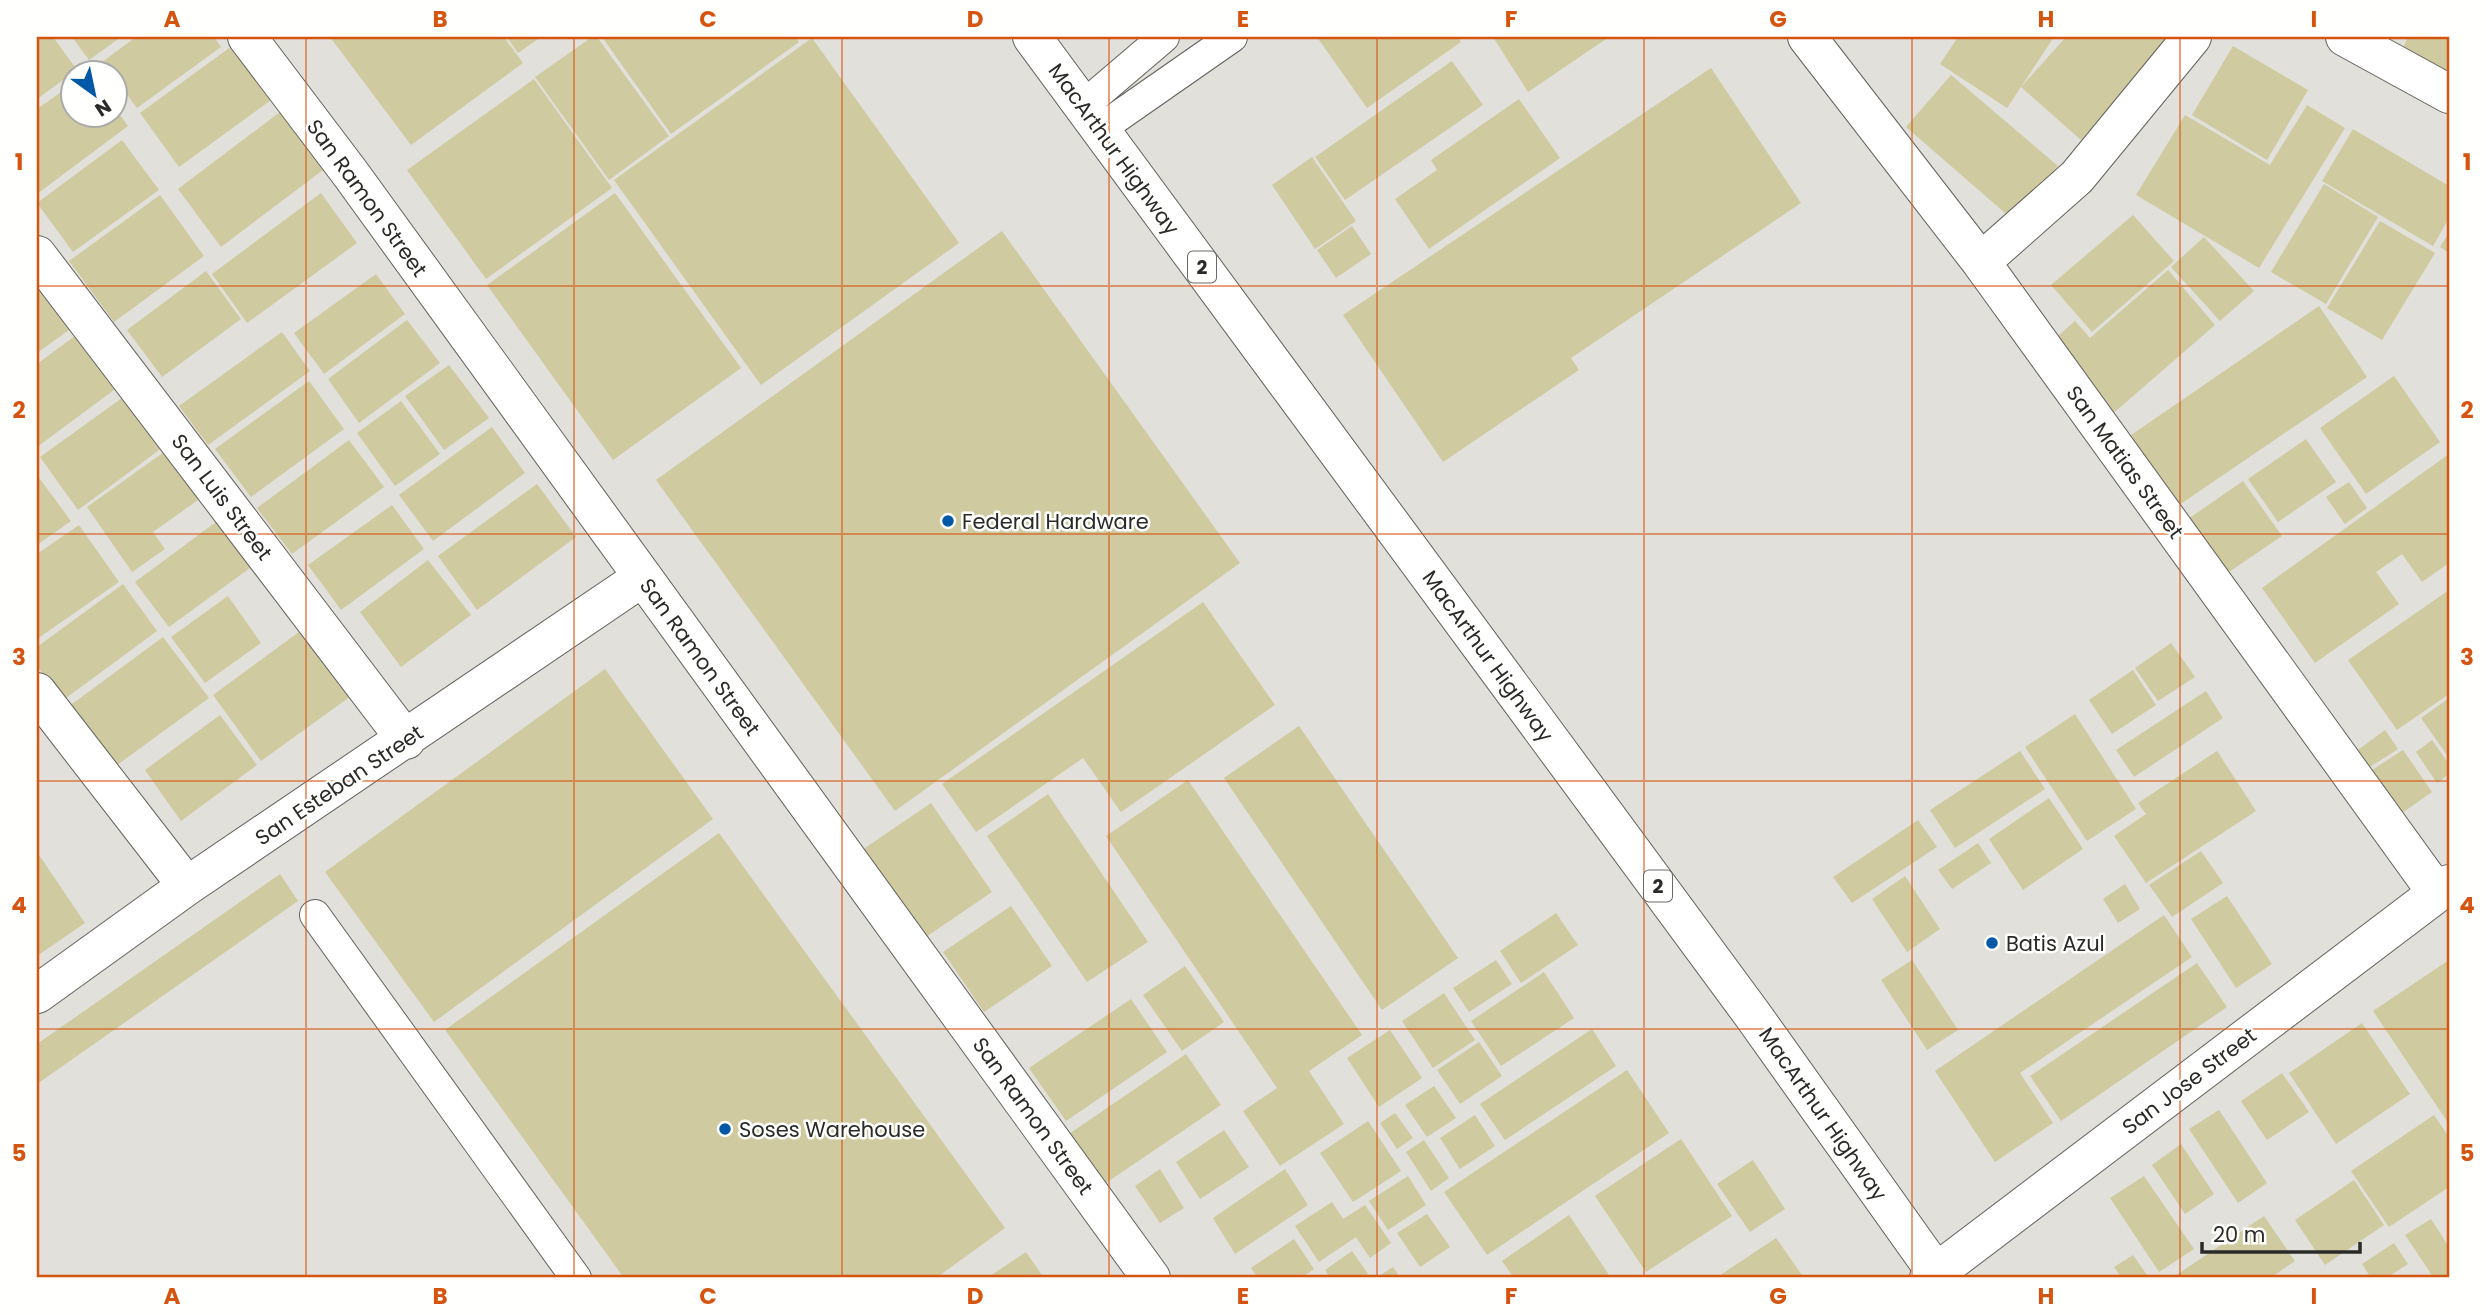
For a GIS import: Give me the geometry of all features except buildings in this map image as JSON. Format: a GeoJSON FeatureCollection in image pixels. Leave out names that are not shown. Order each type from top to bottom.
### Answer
{"type":"FeatureCollection","features":[{"type":"Feature","properties":{"kind":"main road","name":"San Ramon Street"},"geometry":{"type":"LineString","coordinates":[[247,37],[643,577],[1151,1278]]}},
{"type":"Feature","properties":{"kind":"main road","name":"MacArthur Highway"},"geometry":{"type":"LineString","coordinates":[[1032,37],[1752,1014],[1935,1277]]}},
{"type":"Feature","properties":{"kind":"main road","name":"San Matias Street"},"geometry":{"type":"LineString","coordinates":[[1807,37],[1981,262],[2443,888]]}},
{"type":"Feature","properties":{"kind":"main road"},"geometry":{"type":"LineString","coordinates":[[1981,262],[2077,177],[2192,37]]}},
{"type":"Feature","properties":{"kind":"main road"},"geometry":{"type":"LineString","coordinates":[[2345,37],[2449,94]]}},
{"type":"Feature","properties":{"kind":"main road","name":"San Luis Street"},"geometry":{"type":"LineString","coordinates":[[37,255],[406,740]]}},
{"type":"Feature","properties":{"kind":"main road","name":"San Esteban Street"},"geometry":{"type":"LineString","coordinates":[[37,994],[187,886],[643,577]]}},
{"type":"Feature","properties":{"kind":"main road"},"geometry":{"type":"LineString","coordinates":[[37,692],[187,886]]}},
{"type":"Feature","properties":{"kind":"main road","name":"San Jose Street"},"geometry":{"type":"LineString","coordinates":[[1935,1277],[2443,888]]}},
{"type":"Feature","properties":{"kind":"lane"},"geometry":{"type":"LineString","coordinates":[[1092,118],[1164,37]]}},
{"type":"Feature","properties":{"kind":"lane"},"geometry":{"type":"LineString","coordinates":[[1092,118],[1232,37]]}},
{"type":"Feature","properties":{"kind":"lane"},"geometry":{"type":"LineString","coordinates":[[315,915],[576,1278]]}},
{"type":"Feature","properties":{"kind":"place","name":"Federal Hardware"},"geometry":{"type":"Point","coordinates":[948,521]}},
{"type":"Feature","properties":{"kind":"place","name":"Batis Azul"},"geometry":{"type":"Point","coordinates":[1992,943]}},
{"type":"Feature","properties":{"kind":"place","name":"Soses Warehouse"},"geometry":{"type":"Point","coordinates":[725,1129]}}]}
